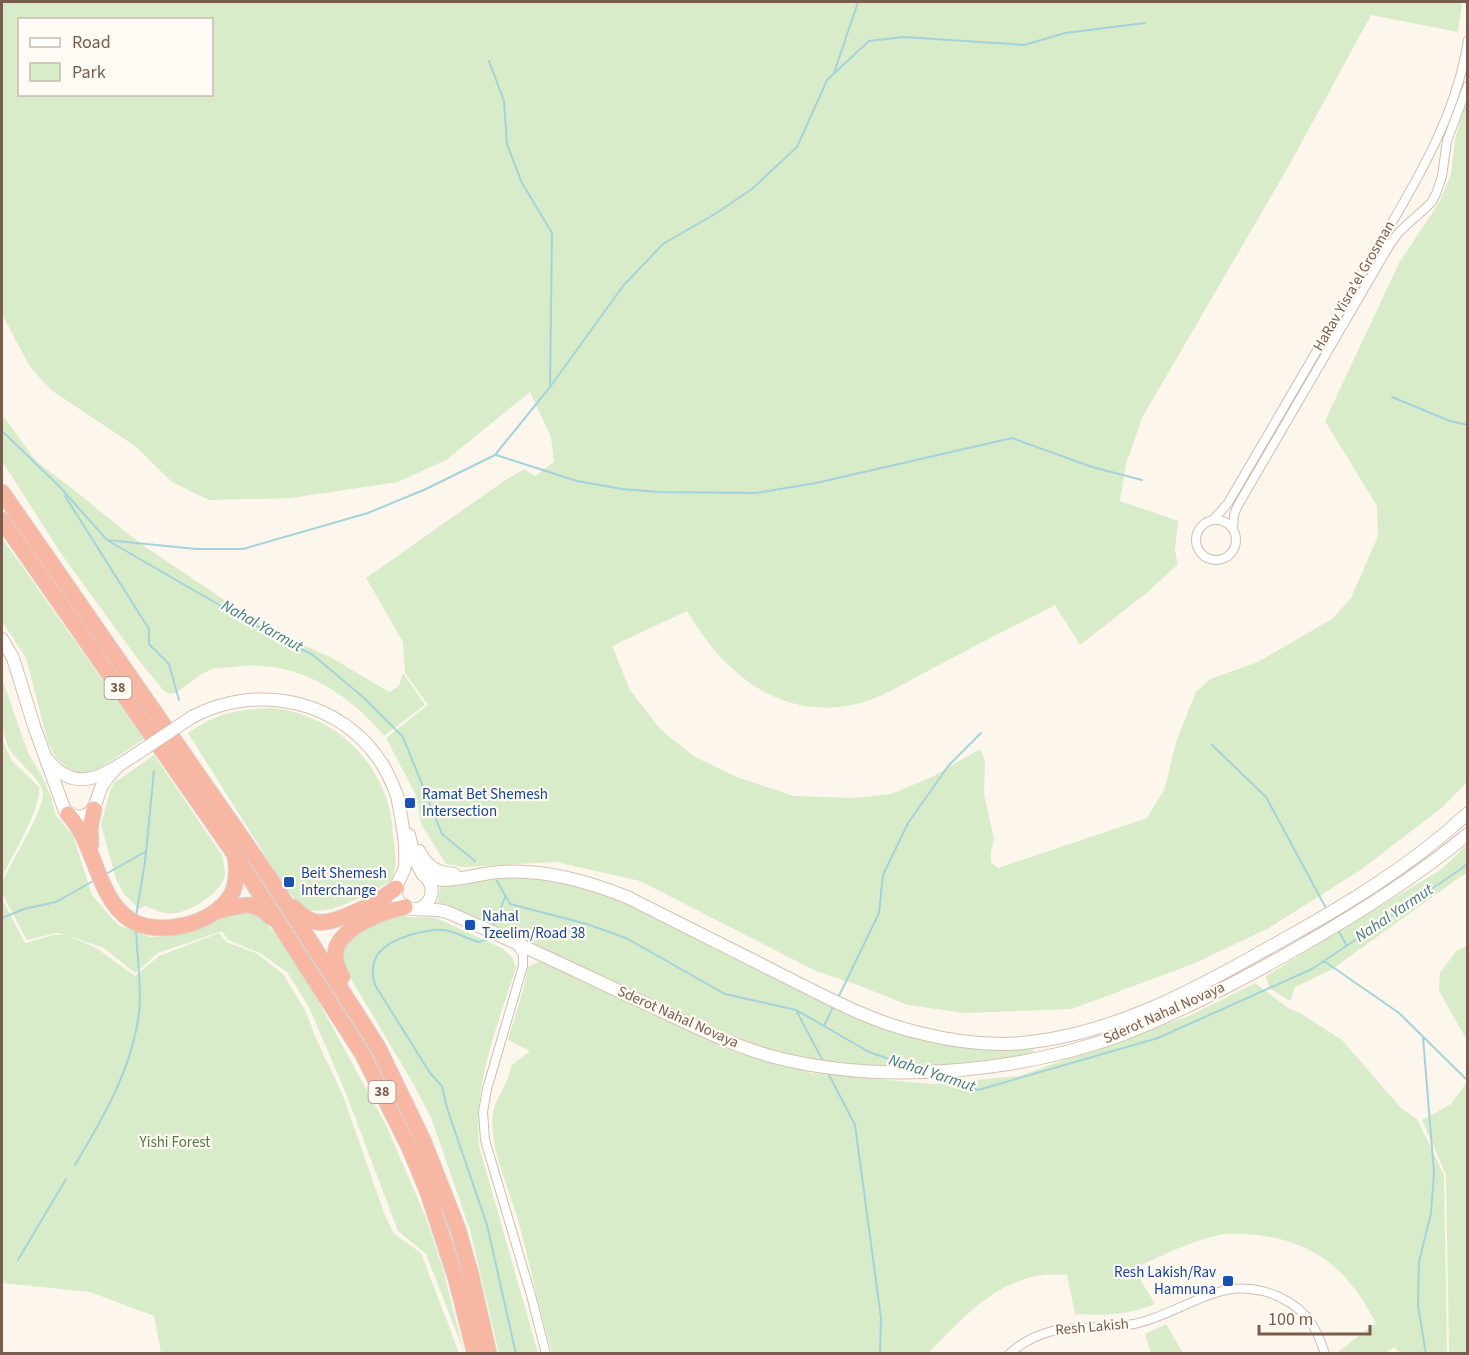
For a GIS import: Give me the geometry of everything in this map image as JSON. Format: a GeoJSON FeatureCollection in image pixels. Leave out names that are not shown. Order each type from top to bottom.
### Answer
{"type":"FeatureCollection","features":[{"type":"Feature","properties":{"kind":"highway","name":"38"},"geometry":{"type":"LineString","coordinates":[[2,492],[269,877],[359,1015],[403,1095],[458,1228],[489,1353]]}},
{"type":"Feature","properties":{"kind":"highway","name":"38"},"geometry":{"type":"LineString","coordinates":[[2,520],[235,855],[363,1055],[409,1147],[442,1232],[475,1353]]}},
{"type":"Feature","properties":{"kind":"highway"},"geometry":{"type":"LineString","coordinates":[[93,856],[90,828],[96,804]]}},
{"type":"Feature","properties":{"kind":"highway"},"geometry":{"type":"LineString","coordinates":[[68,814],[81,830],[111,901],[137,924],[160,929],[174,928],[240,905],[263,909],[284,931]]}},
{"type":"Feature","properties":{"kind":"highway"},"geometry":{"type":"LineString","coordinates":[[215,912],[233,892],[236,877],[235,855]]}},
{"type":"Feature","properties":{"kind":"highway"},"geometry":{"type":"LineString","coordinates":[[269,877],[293,907],[315,922],[333,920],[382,898],[399,882]]}},
{"type":"Feature","properties":{"kind":"highway"},"geometry":{"type":"LineString","coordinates":[[359,1015],[338,969],[335,958],[337,946],[344,936],[358,926],[389,911],[412,908]]}},
{"type":"Feature","properties":{"kind":"main road"},"geometry":{"type":"LineString","coordinates":[[2,639],[13,658],[60,800],[68,814],[82,816],[90,813],[104,783],[119,765]]}},
{"type":"Feature","properties":{"kind":"main road"},"geometry":{"type":"LineString","coordinates":[[60,800],[64,788],[71,782],[119,765],[192,717],[216,706],[244,699],[274,698],[306,705],[330,717],[360,739],[381,763],[418,850],[427,864],[442,873],[467,876]]}},
{"type":"Feature","properties":{"kind":"main road"},"geometry":{"type":"LineString","coordinates":[[43,751],[58,771],[93,786],[96,804]]}},
{"type":"Feature","properties":{"kind":"main road"},"geometry":{"type":"LineString","coordinates":[[396,795],[405,863],[397,899],[412,908],[428,903],[432,896],[432,885],[415,860],[404,815]]}},
{"type":"Feature","properties":{"kind":"main road","name":"Sderot Nahal Novaya"},"geometry":{"type":"LineString","coordinates":[[425,877],[443,880],[504,872],[526,872],[579,880],[627,897],[876,1020],[920,1034],[1009,1044],[1059,1038],[1102,1027],[1143,1011],[1220,974],[1357,896],[1418,855],[1467,813]]}},
{"type":"Feature","properties":{"kind":"main road","name":"Sderot Nahal Novaya"},"geometry":{"type":"LineString","coordinates":[[412,908],[439,909],[546,956],[716,1036],[772,1056],[809,1065],[866,1070],[938,1071],[1014,1062],[1063,1052],[1118,1036],[1161,1018],[1258,971],[1330,929],[1418,873],[1467,834]]}},
{"type":"Feature","properties":{"kind":"main road"},"geometry":{"type":"LineString","coordinates":[[399,882],[411,873],[425,877]]}},
{"type":"Feature","properties":{"kind":"street","name":"HaRav Yisra'el Grosman"},"geometry":{"type":"LineString","coordinates":[[1213,520],[1228,503],[1422,170],[1450,106],[1467,40]]}},
{"type":"Feature","properties":{"kind":"street","name":"HaRav Yisra'el Grosman"},"geometry":{"type":"LineString","coordinates":[[1233,528],[1237,507],[1389,246],[1399,232],[1431,204],[1442,176],[1447,141],[1467,85]]}},
{"type":"Feature","properties":{"kind":"street"},"geometry":{"type":"LineString","coordinates":[[1213,520],[1222,520],[1233,528],[1236,541],[1230,554],[1219,559],[1207,557],[1198,548],[1197,536],[1203,525],[1213,520]]}},
{"type":"Feature","properties":{"kind":"street"},"geometry":{"type":"LineString","coordinates":[[513,941],[523,954],[523,966],[487,1089],[483,1112],[485,1140],[546,1353]]}},
{"type":"Feature","properties":{"kind":"street"},"geometry":{"type":"LineString","coordinates":[[523,966],[534,957],[546,956]]}},
{"type":"Feature","properties":{"kind":"street","name":"Resh Lakish"},"geometry":{"type":"LineString","coordinates":[[1009,1353],[1045,1332],[1068,1327],[1140,1323],[1217,1292],[1244,1288],[1275,1295],[1299,1309],[1314,1328],[1325,1353]]}},
{"type":"Feature","properties":{"kind":"green space"},"geometry":{"type":"Polygon","coordinates":[[[2,2],[1462,2],[1458,32],[1371,15],[1291,162],[1142,418],[1126,464],[1120,501],[1178,521],[1175,551],[1178,564],[1149,591],[1080,645],[1055,605],[884,694],[867,701],[838,707],[810,707],[785,701],[761,690],[740,675],[720,656],[687,611],[612,646],[630,690],[661,730],[695,757],[737,777],[794,796],[856,798],[891,794],[932,777],[980,749],[985,760],[984,794],[994,839],[991,862],[998,868],[1147,818],[1165,788],[1176,742],[1196,692],[1210,679],[1258,662],[1332,619],[1351,598],[1378,536],[1377,506],[1325,421],[1399,263],[1440,201],[1451,174],[1455,139],[1467,97],[1467,782],[1443,807],[1359,871],[1269,928],[1195,963],[1072,1009],[965,1013],[908,1005],[816,971],[640,881],[556,862],[464,867],[446,864],[421,824],[416,795],[386,738],[428,705],[405,673],[403,642],[366,578],[504,481],[524,469],[535,476],[554,462],[551,437],[530,392],[446,460],[398,482],[291,498],[209,500],[172,482],[135,446],[51,390],[30,367],[2,314],[2,2]]]}},
{"type":"Feature","properties":{"kind":"green space"},"geometry":{"type":"Polygon","coordinates":[[[2,414],[36,461],[141,544],[268,629],[332,658],[389,692],[399,686],[403,673],[425,705],[384,736],[369,719],[335,692],[317,681],[276,668],[254,665],[215,668],[175,693],[170,694],[164,691],[62,555],[2,461],[2,414]]]}},
{"type":"Feature","properties":{"kind":"green space"},"geometry":{"type":"Polygon","coordinates":[[[2,538],[144,739],[90,775],[76,775],[56,758],[48,743],[26,658],[2,621],[2,538]]]}},
{"type":"Feature","properties":{"kind":"green space","name":"Yishi Forest"},"geometry":{"type":"Polygon","coordinates":[[[2,678],[28,753],[42,776],[55,814],[73,836],[92,895],[118,925],[150,937],[169,936],[199,928],[231,912],[244,909],[263,919],[283,944],[305,977],[386,1125],[424,1213],[442,1266],[464,1352],[426,1254],[398,1231],[345,1091],[309,1007],[287,972],[260,953],[228,940],[222,931],[158,953],[135,973],[104,948],[69,936],[96,948],[135,976],[159,956],[219,933],[226,942],[256,953],[283,974],[305,1010],[342,1093],[384,1213],[394,1234],[421,1253],[459,1353],[161,1353],[154,1316],[90,1292],[2,1283],[2,899],[25,943],[54,935],[69,935],[56,933],[27,940],[2,894],[2,882],[32,825],[43,794],[35,778],[8,747],[5,739],[2,678]]]}},
{"type":"Feature","properties":{"kind":"green space"},"geometry":{"type":"Polygon","coordinates":[[[273,708],[293,712],[330,728],[347,740],[373,770],[383,788],[391,818],[396,859],[391,881],[338,907],[317,911],[301,905],[285,887],[188,733],[228,713],[273,708]]]}},
{"type":"Feature","properties":{"kind":"green space"},"geometry":{"type":"Polygon","coordinates":[[[2,739],[12,761],[39,787],[39,796],[31,819],[2,877],[2,739]]]}},
{"type":"Feature","properties":{"kind":"green space"},"geometry":{"type":"Polygon","coordinates":[[[154,755],[222,855],[225,869],[223,881],[213,893],[191,908],[176,913],[164,913],[145,906],[139,909],[123,893],[116,879],[101,824],[114,783],[154,755]]]}},
{"type":"Feature","properties":{"kind":"green space"},"geometry":{"type":"Polygon","coordinates":[[[1467,845],[1467,872],[1331,970],[1295,987],[1290,1001],[1269,988],[1266,976],[1440,870],[1467,845]]]}},
{"type":"Feature","properties":{"kind":"green space"},"geometry":{"type":"Polygon","coordinates":[[[520,874],[601,890],[871,1023],[1034,1047],[1033,1050],[1036,1053],[981,1063],[921,1068],[832,1063],[781,1052],[709,1026],[572,963],[437,906],[441,883],[520,874]]]}},
{"type":"Feature","properties":{"kind":"green space"},"geometry":{"type":"Polygon","coordinates":[[[403,915],[436,918],[502,948],[512,957],[516,967],[483,1077],[478,1123],[479,1146],[538,1353],[499,1353],[470,1230],[432,1120],[414,1085],[345,969],[342,958],[344,941],[358,929],[403,915]]]}},
{"type":"Feature","properties":{"kind":"green space"},"geometry":{"type":"Polygon","coordinates":[[[1468,946],[1467,1040],[1439,991],[1440,973],[1457,950],[1468,946]]]}},
{"type":"Feature","properties":{"kind":"green space"},"geometry":{"type":"Polygon","coordinates":[[[542,962],[717,1043],[811,1073],[933,1084],[1019,1076],[1189,1016],[1255,983],[1288,1008],[1300,1013],[1342,1040],[1401,1108],[1417,1119],[1444,1175],[1447,1353],[1401,1353],[1394,1347],[1385,1353],[1340,1353],[1339,1351],[1376,1323],[1366,1305],[1342,1274],[1313,1252],[1296,1244],[1256,1235],[1233,1234],[1197,1241],[1134,1269],[1155,1304],[1116,1314],[1075,1314],[1067,1275],[1027,1278],[1010,1285],[980,1303],[929,1352],[931,1353],[552,1353],[518,1220],[496,1153],[492,1126],[494,1107],[508,1079],[511,1066],[530,1051],[508,1040],[528,967],[542,962]]]}},
{"type":"Feature","properties":{"kind":"green space"},"geometry":{"type":"Polygon","coordinates":[[[1467,1082],[1467,1353],[1449,1353],[1446,1175],[1422,1120],[1451,1104],[1467,1082]]]}},
{"type":"Feature","properties":{"kind":"green space"},"geometry":{"type":"Polygon","coordinates":[[[1166,1324],[1183,1353],[1151,1353],[1145,1334],[1166,1324]]]}},
{"type":"Feature","properties":{"kind":"waterway"},"geometry":{"type":"LineString","coordinates":[[834,73],[858,2]]}},
{"type":"Feature","properties":{"kind":"waterway"},"geometry":{"type":"LineString","coordinates":[[107,540],[196,549],[243,549],[368,513],[426,489],[495,455],[550,387],[623,286],[663,244],[715,214],[752,189],[797,147],[827,80],[869,41],[904,37],[1024,45],[1065,33],[1145,23]]}},
{"type":"Feature","properties":{"kind":"waterway"},"geometry":{"type":"LineString","coordinates":[[489,61],[504,101],[507,144],[522,183],[552,233],[550,387]]}},
{"type":"Feature","properties":{"kind":"waterway"},"geometry":{"type":"LineString","coordinates":[[1392,397],[1450,421],[1468,425]]}},
{"type":"Feature","properties":{"kind":"waterway","name":"Nahal Yarmut"},"geometry":{"type":"LineString","coordinates":[[2,431],[59,486],[107,540],[240,617],[313,655],[364,698],[403,737],[442,834],[475,861]]}},
{"type":"Feature","properties":{"kind":"waterway"},"geometry":{"type":"LineString","coordinates":[[496,455],[577,481],[622,489],[659,492],[756,493],[816,483],[1012,438],[1092,467],[1142,480]]}},
{"type":"Feature","properties":{"kind":"waterway"},"geometry":{"type":"LineString","coordinates":[[65,496],[149,629],[149,644],[169,664],[179,700]]}},
{"type":"Feature","properties":{"kind":"waterway"},"geometry":{"type":"LineString","coordinates":[[838,998],[879,913],[883,875],[908,823],[949,765],[981,733]]}},
{"type":"Feature","properties":{"kind":"waterway"},"geometry":{"type":"LineString","coordinates":[[1212,745],[1266,797],[1327,910]]}},
{"type":"Feature","properties":{"kind":"waterway"},"geometry":{"type":"LineString","coordinates":[[136,916],[145,862],[154,771]]}},
{"type":"Feature","properties":{"kind":"waterway"},"geometry":{"type":"LineString","coordinates":[[106,874],[145,852]]}},
{"type":"Feature","properties":{"kind":"waterway","name":"Nahal Yarmut"},"geometry":{"type":"LineString","coordinates":[[940,1077],[978,1090],[1158,1038],[1312,969],[1468,863]]}},
{"type":"Feature","properties":{"kind":"waterway"},"geometry":{"type":"LineString","coordinates":[[2,918],[24,909],[56,902],[95,880]]}},
{"type":"Feature","properties":{"kind":"waterway","name":"Nahal Yarmut"},"geometry":{"type":"LineString","coordinates":[[497,881],[510,904],[587,924],[626,938],[725,994],[796,1010],[869,1052],[912,1067]]}},
{"type":"Feature","properties":{"kind":"waterway"},"geometry":{"type":"LineString","coordinates":[[494,925],[505,897]]}},
{"type":"Feature","properties":{"kind":"waterway"},"geometry":{"type":"LineString","coordinates":[[1337,928],[1347,946]]}},
{"type":"Feature","properties":{"kind":"waterway"},"geometry":{"type":"LineString","coordinates":[[75,1165],[115,1092],[130,1054],[139,1013],[140,994],[136,930]]}},
{"type":"Feature","properties":{"kind":"waterway"},"geometry":{"type":"LineString","coordinates":[[488,939],[479,942],[443,930],[410,935],[393,942],[380,952],[373,966],[373,975],[375,985],[430,1073],[442,1086],[447,1108],[487,1225],[516,1354]]}},
{"type":"Feature","properties":{"kind":"waterway"},"geometry":{"type":"LineString","coordinates":[[1324,961],[1399,1013],[1468,1081]]}},
{"type":"Feature","properties":{"kind":"waterway"},"geometry":{"type":"LineString","coordinates":[[824,1026],[834,1005]]}},
{"type":"Feature","properties":{"kind":"waterway"},"geometry":{"type":"LineString","coordinates":[[797,1012],[824,1063]]}},
{"type":"Feature","properties":{"kind":"waterway"},"geometry":{"type":"LineString","coordinates":[[1423,1037],[1434,1173],[1431,1213],[1419,1262],[1418,1306],[1426,1354]]}},
{"type":"Feature","properties":{"kind":"waterway"},"geometry":{"type":"LineString","coordinates":[[827,1071],[855,1125],[881,1318],[880,1354]]}},
{"type":"Feature","properties":{"kind":"waterway"},"geometry":{"type":"LineString","coordinates":[[18,1260],[66,1179]]}},
{"type":"Feature","properties":{"kind":"place","name":"Ramat Bet Shemesh Intersection"},"geometry":{"type":"Point","coordinates":[410,803]}},
{"type":"Feature","properties":{"kind":"place","name":"Beit Shemesh Interchange"},"geometry":{"type":"Point","coordinates":[289,882]}},
{"type":"Feature","properties":{"kind":"place","name":"Nahal Tzeelim/Road 38"},"geometry":{"type":"Point","coordinates":[470,925]}},
{"type":"Feature","properties":{"kind":"place","name":"Resh Lakish/Rav Hamnuna"},"geometry":{"type":"Point","coordinates":[1228,1281]}}]}
